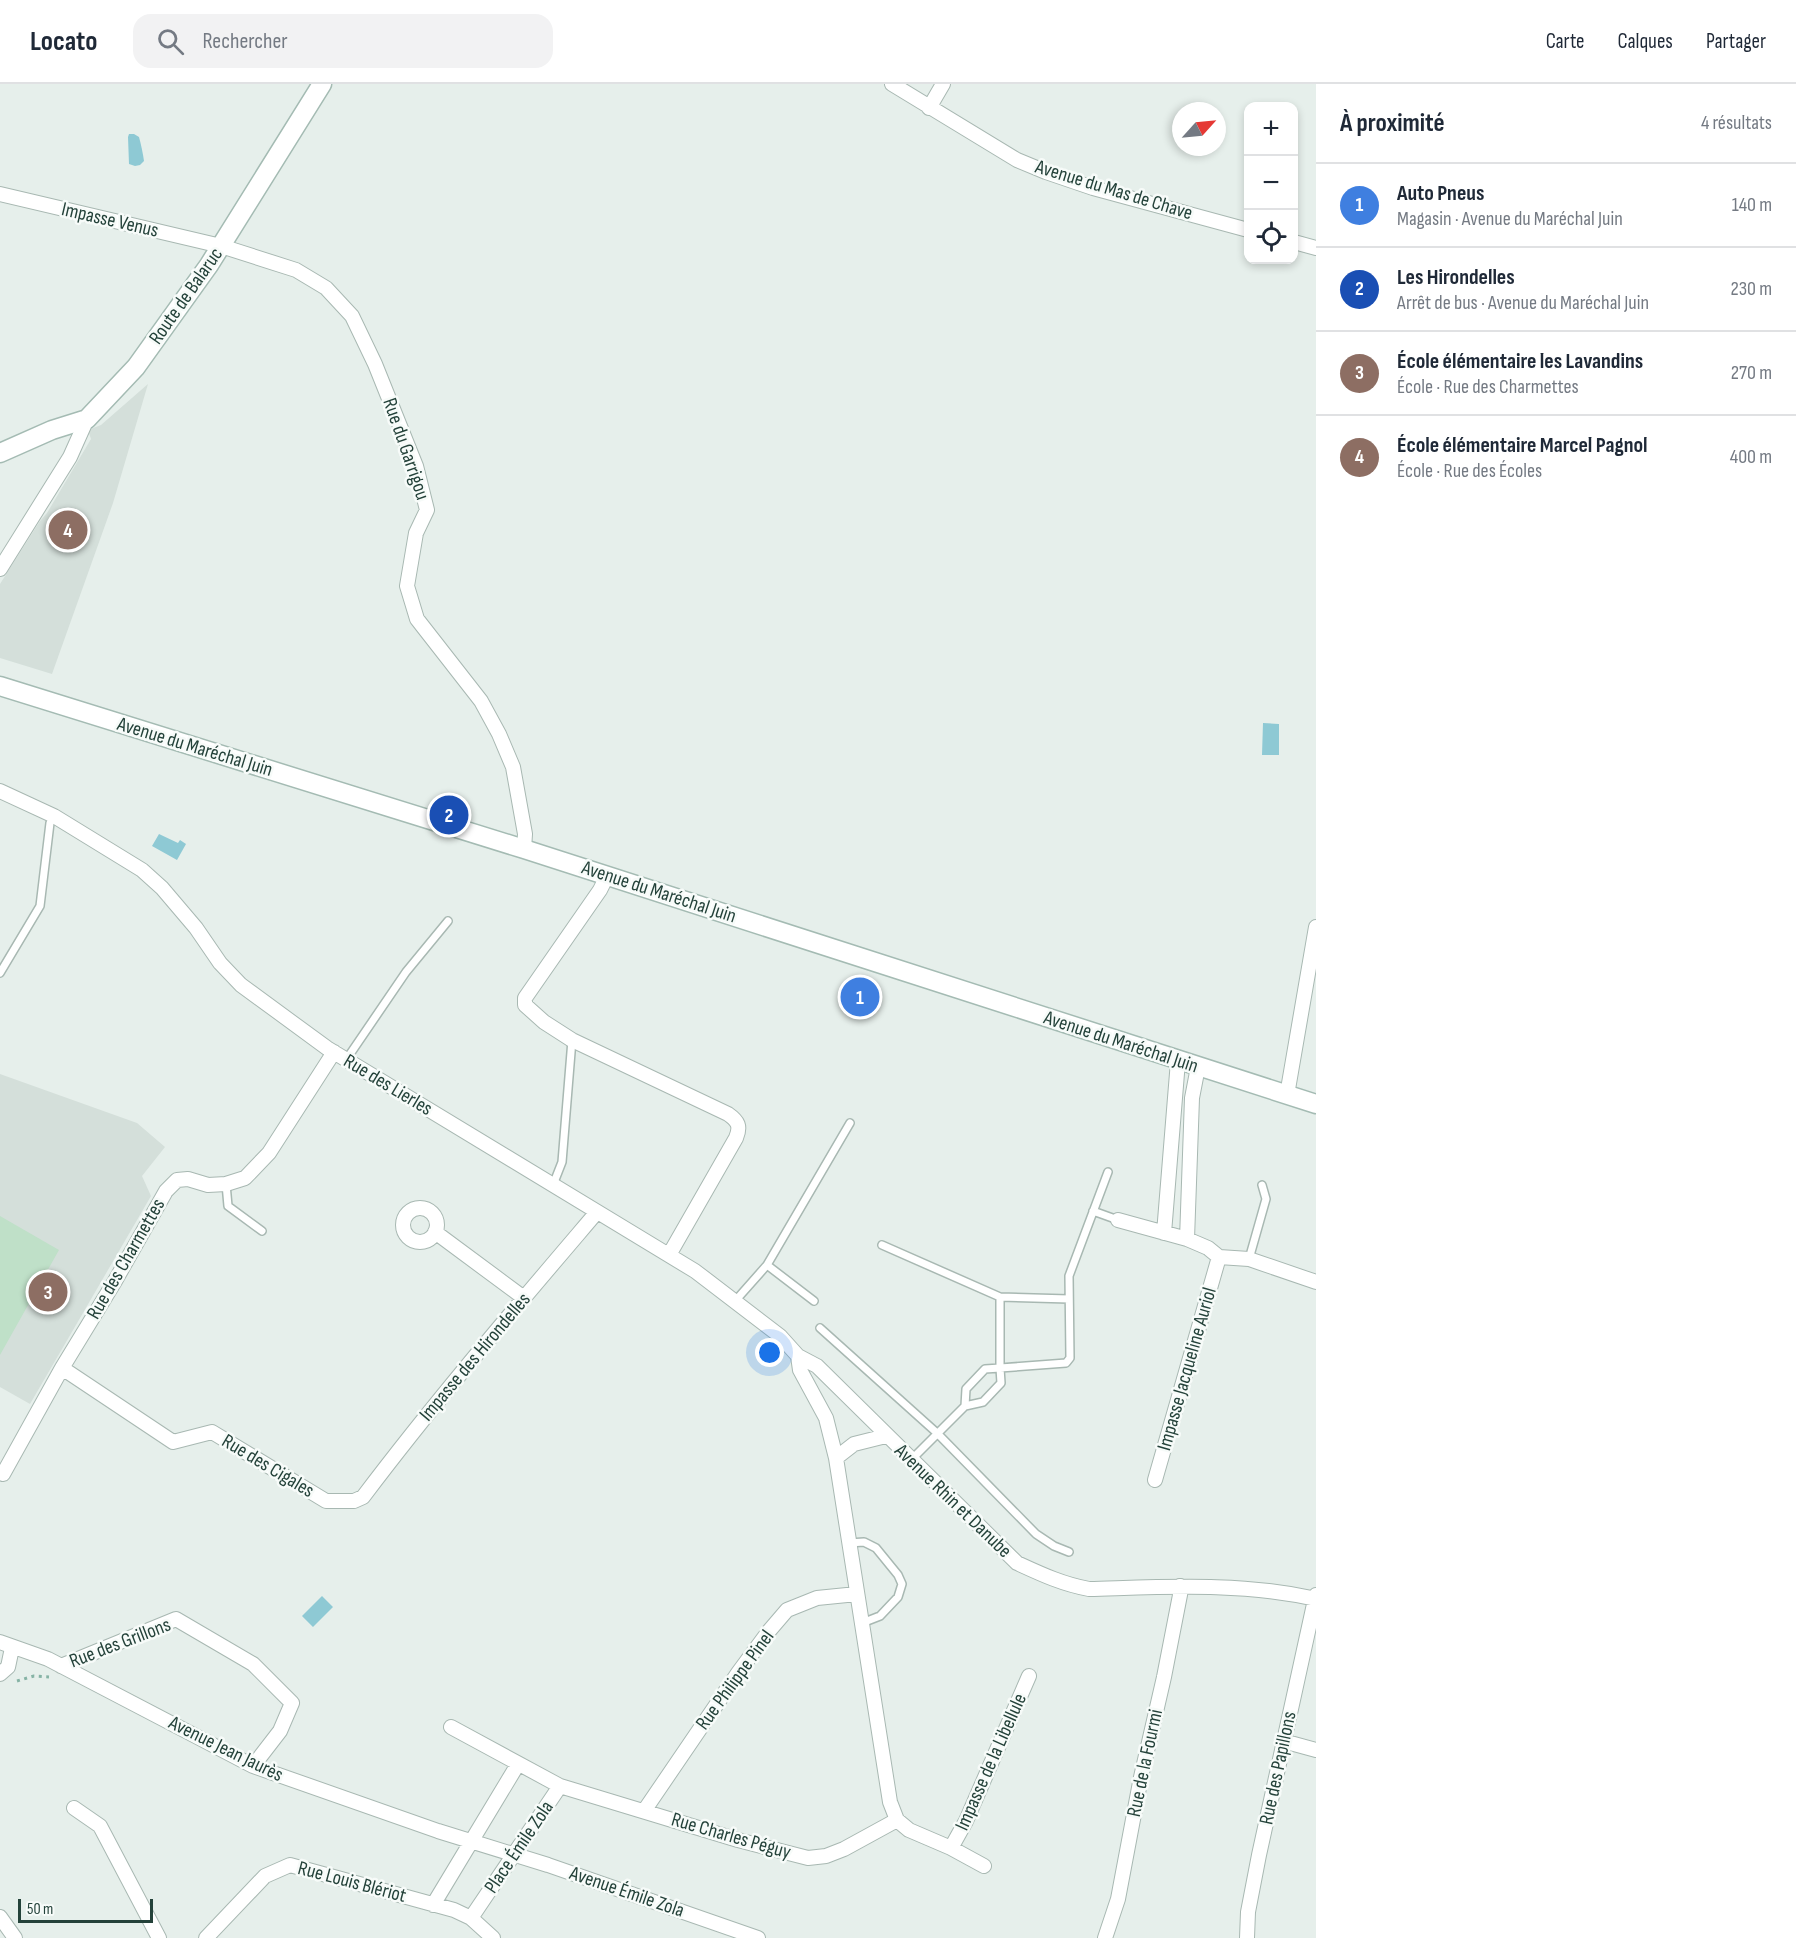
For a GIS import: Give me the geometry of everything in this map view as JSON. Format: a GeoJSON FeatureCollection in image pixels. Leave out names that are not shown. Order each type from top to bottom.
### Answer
{"type":"FeatureCollection","features":[{"type":"Feature","properties":{"kind":"main road","name":"Route de Balaruc"},"geometry":{"type":"LineString","coordinates":[[0,453],[52,430],[87,419],[136,367],[221,246],[322,84]]}},
{"type":"Feature","properties":{"kind":"main road","name":"Avenue du Maréchal Juin"},"geometry":{"type":"LineString","coordinates":[[0,686],[524,849],[1316,1104]]}},
{"type":"Feature","properties":{"kind":"street","name":"Avenue du Mas de Chave"},"geometry":{"type":"LineString","coordinates":[[892,84],[1017,160],[1046,172],[1093,188],[1244,229]]}},
{"type":"Feature","properties":{"kind":"street"},"geometry":{"type":"LineString","coordinates":[[929,108],[943,84]]}},
{"type":"Feature","properties":{"kind":"street","name":"Impasse Venus"},"geometry":{"type":"LineString","coordinates":[[0,194],[221,246]]}},
{"type":"Feature","properties":{"kind":"street"},"geometry":{"type":"LineString","coordinates":[[1298,243],[1316,248]]}},
{"type":"Feature","properties":{"kind":"street","name":"Rue du Garrigou"},"geometry":{"type":"LineString","coordinates":[[221,246],[296,270],[326,288],[351,316],[375,364],[416,466],[427,510],[416,534],[407,586],[417,619],[481,700],[499,734],[513,766],[525,834],[524,849]]}},
{"type":"Feature","properties":{"kind":"street"},"geometry":{"type":"LineString","coordinates":[[0,569],[65,464],[87,419]]}},
{"type":"Feature","properties":{"kind":"street","name":"Rue des Lierles"},"geometry":{"type":"LineString","coordinates":[[0,791],[54,816],[142,870],[162,888],[196,928],[220,963],[241,985],[340,1056],[695,1270],[780,1336],[798,1356]]}},
{"type":"Feature","properties":{"kind":"street"},"geometry":{"type":"LineString","coordinates":[[607,876],[600,890],[525,998],[525,1005],[533,1014],[572,1040],[728,1114],[738,1123],[740,1130],[736,1138],[669,1255]]}},
{"type":"Feature","properties":{"kind":"street"},"geometry":{"type":"LineString","coordinates":[[1287,1095],[1316,927]]}},
{"type":"Feature","properties":{"kind":"street"},"geometry":{"type":"LineString","coordinates":[[226,1185],[245,1178],[268,1153],[340,1056]]}},
{"type":"Feature","properties":{"kind":"street"},"geometry":{"type":"LineString","coordinates":[[1164,1233],[1178,1060]]}},
{"type":"Feature","properties":{"kind":"street"},"geometry":{"type":"LineString","coordinates":[[1187,1239],[1192,1098],[1198,1067]]}},
{"type":"Feature","properties":{"kind":"street","name":"Rue des Charmettes"},"geometry":{"type":"LineString","coordinates":[[2,1473],[165,1191],[177,1180],[188,1179],[208,1185],[226,1185]]}},
{"type":"Feature","properties":{"kind":"street","name":"Impasse des Hirondelles"},"geometry":{"type":"LineString","coordinates":[[354,1501],[363,1497],[401,1446],[597,1212]]}},
{"type":"Feature","properties":{"kind":"street"},"geometry":{"type":"LineString","coordinates":[[1118,1220],[1187,1239],[1208,1248],[1219,1257],[1249,1259],[1316,1282]]}},
{"type":"Feature","properties":{"kind":"street"},"geometry":{"type":"LineString","coordinates":[[435,1232],[524,1298]]}},
{"type":"Feature","properties":{"kind":"street","name":"Impasse Jacqueline Auriol"},"geometry":{"type":"LineString","coordinates":[[1155,1480],[1219,1257]]}},
{"type":"Feature","properties":{"kind":"street"},"geometry":{"type":"LineString","coordinates":[[798,1356],[800,1370],[826,1418],[836,1458],[890,1802],[897,1820]]}},
{"type":"Feature","properties":{"kind":"street","name":"Avenue Rhin et Danube"},"geometry":{"type":"LineString","coordinates":[[798,1356],[817,1366],[1017,1563],[1048,1578],[1070,1586],[1089,1589],[1180,1586],[1258,1590],[1315,1598]]}},
{"type":"Feature","properties":{"kind":"street","name":"Rue des Cigales"},"geometry":{"type":"LineString","coordinates":[[62,1368],[173,1442],[212,1432],[326,1501],[354,1501]]}},
{"type":"Feature","properties":{"kind":"street"},"geometry":{"type":"LineString","coordinates":[[836,1458],[854,1444],[886,1436]]}},
{"type":"Feature","properties":{"kind":"street","name":"Rue de la Fourmi"},"geometry":{"type":"LineString","coordinates":[[1105,1938],[1118,1899],[1141,1777],[1167,1665],[1180,1586]]}},
{"type":"Feature","properties":{"kind":"street","name":"Rue Philippe Pinel"},"geometry":{"type":"LineString","coordinates":[[644,1811],[738,1673],[787,1610],[817,1598],[857,1594]]}},
{"type":"Feature","properties":{"kind":"street","name":"Rue des Papillons"},"geometry":{"type":"LineString","coordinates":[[1247,1938],[1248,1912],[1315,1598]]}},
{"type":"Feature","properties":{"kind":"street","name":"Rue des Grillons"},"geometry":{"type":"LineString","coordinates":[[62,1666],[176,1619],[253,1664],[292,1702],[280,1731],[253,1766]]}},
{"type":"Feature","properties":{"kind":"street"},"geometry":{"type":"LineString","coordinates":[[0,1674],[8,1667],[6,1645]]}},
{"type":"Feature","properties":{"kind":"street","name":"Avenue Jean Jaurès"},"geometry":{"type":"LineString","coordinates":[[6,1645],[48,1659],[253,1766],[438,1831],[495,1848]]}},
{"type":"Feature","properties":{"kind":"street","name":"Impasse de la Libellule"},"geometry":{"type":"LineString","coordinates":[[951,1848],[966,1821],[1029,1676]]}},
{"type":"Feature","properties":{"kind":"street","name":"Place Émile Zola"},"geometry":{"type":"LineString","coordinates":[[451,1727],[560,1786],[471,1918]]}},
{"type":"Feature","properties":{"kind":"street"},"geometry":{"type":"LineString","coordinates":[[1283,1741],[1316,1750]]}},
{"type":"Feature","properties":{"kind":"street"},"geometry":{"type":"LineString","coordinates":[[433,1905],[518,1764]]}},
{"type":"Feature","properties":{"kind":"street","name":"Rue Charles Péguy"},"geometry":{"type":"LineString","coordinates":[[560,1786],[738,1840],[808,1858],[826,1856],[844,1849],[897,1820]]}},
{"type":"Feature","properties":{"kind":"street"},"geometry":{"type":"LineString","coordinates":[[74,1808],[100,1826],[159,1938]]}},
{"type":"Feature","properties":{"kind":"street","name":"Impasse de la Libellule"},"geometry":{"type":"LineString","coordinates":[[897,1820],[909,1830],[951,1848],[984,1866]]}},
{"type":"Feature","properties":{"kind":"street","name":"Avenue Émile Zola"},"geometry":{"type":"LineString","coordinates":[[495,1848],[758,1938]]}},
{"type":"Feature","properties":{"kind":"street","name":"Rue Louis Blériot"},"geometry":{"type":"LineString","coordinates":[[206,1938],[265,1876],[290,1865],[454,1910],[471,1918],[493,1938]]}},
{"type":"Feature","properties":{"kind":"street"},"geometry":{"type":"LineString","coordinates":[[0,1917],[15,1938]]}},
{"type":"Feature","properties":{"kind":"lane"},"geometry":{"type":"LineString","coordinates":[[0,973],[40,906],[50,823],[54,816]]}},
{"type":"Feature","properties":{"kind":"lane"},"geometry":{"type":"LineString","coordinates":[[340,1056],[448,921]]}},
{"type":"Feature","properties":{"kind":"lane"},"geometry":{"type":"LineString","coordinates":[[553,1185],[562,1162],[572,1040]]}},
{"type":"Feature","properties":{"kind":"lane"},"geometry":{"type":"LineString","coordinates":[[736,1300],[767,1265],[850,1123]]}},
{"type":"Feature","properties":{"kind":"lane"},"geometry":{"type":"LineString","coordinates":[[965,1406],[966,1389],[985,1369],[1065,1363],[1070,1358],[1069,1276],[1108,1172]]}},
{"type":"Feature","properties":{"kind":"lane"},"geometry":{"type":"LineString","coordinates":[[226,1185],[228,1206],[262,1231]]}},
{"type":"Feature","properties":{"kind":"lane"},"geometry":{"type":"LineString","coordinates":[[1249,1259],[1266,1198],[1262,1185]]}},
{"type":"Feature","properties":{"kind":"lane"},"geometry":{"type":"LineString","coordinates":[[1093,1211],[1118,1220]]}},
{"type":"Feature","properties":{"kind":"lane"},"geometry":{"type":"LineString","coordinates":[[882,1245],[1000,1297],[1069,1299]]}},
{"type":"Feature","properties":{"kind":"lane"},"geometry":{"type":"LineString","coordinates":[[767,1265],[814,1301]]}},
{"type":"Feature","properties":{"kind":"lane"},"geometry":{"type":"LineString","coordinates":[[911,1460],[965,1406],[983,1402],[1001,1383],[1000,1297]]}},
{"type":"Feature","properties":{"kind":"lane"},"geometry":{"type":"LineString","coordinates":[[820,1328],[937,1433],[1036,1534],[1054,1546],[1069,1552]]}},
{"type":"Feature","properties":{"kind":"lane"},"geometry":{"type":"LineString","coordinates":[[849,1543],[864,1542],[876,1548],[898,1575],[902,1584],[898,1597],[880,1616],[862,1623]]}},
{"type":"Feature","properties":{"kind":"shaded area"},"geometry":{"type":"Polygon","coordinates":[[[148,384],[113,503],[52,674],[0,658],[0,584],[47,513],[91,439],[88,430],[101,425],[148,384]]]}},
{"type":"Feature","properties":{"kind":"shaded area"},"geometry":{"type":"Polygon","coordinates":[[[0,1074],[137,1123],[165,1147],[142,1176],[151,1196],[30,1404],[0,1387],[0,1074]]]}},
{"type":"Feature","properties":{"kind":"green space"},"geometry":{"type":"Polygon","coordinates":[[[0,1216],[59,1250],[0,1355],[0,1216]]]}},
{"type":"Feature","properties":{"kind":"water"},"geometry":{"type":"Polygon","coordinates":[[[129,134],[139,137],[144,161],[140,165],[129,164],[129,134]]]}},
{"type":"Feature","properties":{"kind":"water"},"geometry":{"type":"Polygon","coordinates":[[[1263,723],[1279,724],[1279,755],[1262,755],[1263,723]]]}},
{"type":"Feature","properties":{"kind":"water"},"geometry":{"type":"Polygon","coordinates":[[[159,834],[178,843],[180,840],[186,844],[177,860],[152,846],[159,834]]]}},
{"type":"Feature","properties":{"kind":"water"},"geometry":{"type":"Polygon","coordinates":[[[322,1596],[333,1607],[313,1627],[302,1616],[322,1596]]]}},
{"type":"Feature","properties":{"kind":"place","name":"École élémentaire Marcel Pagnol"},"geometry":{"type":"Point","coordinates":[68,530]}},
{"type":"Feature","properties":{"kind":"place","name":"Les Hirondelles"},"geometry":{"type":"Point","coordinates":[449,815]}},
{"type":"Feature","properties":{"kind":"place","name":"Auto Pneus"},"geometry":{"type":"Point","coordinates":[860,997]}},
{"type":"Feature","properties":{"kind":"place","name":"École élémentaire les Lavandins"},"geometry":{"type":"Point","coordinates":[48,1292]}}]}
